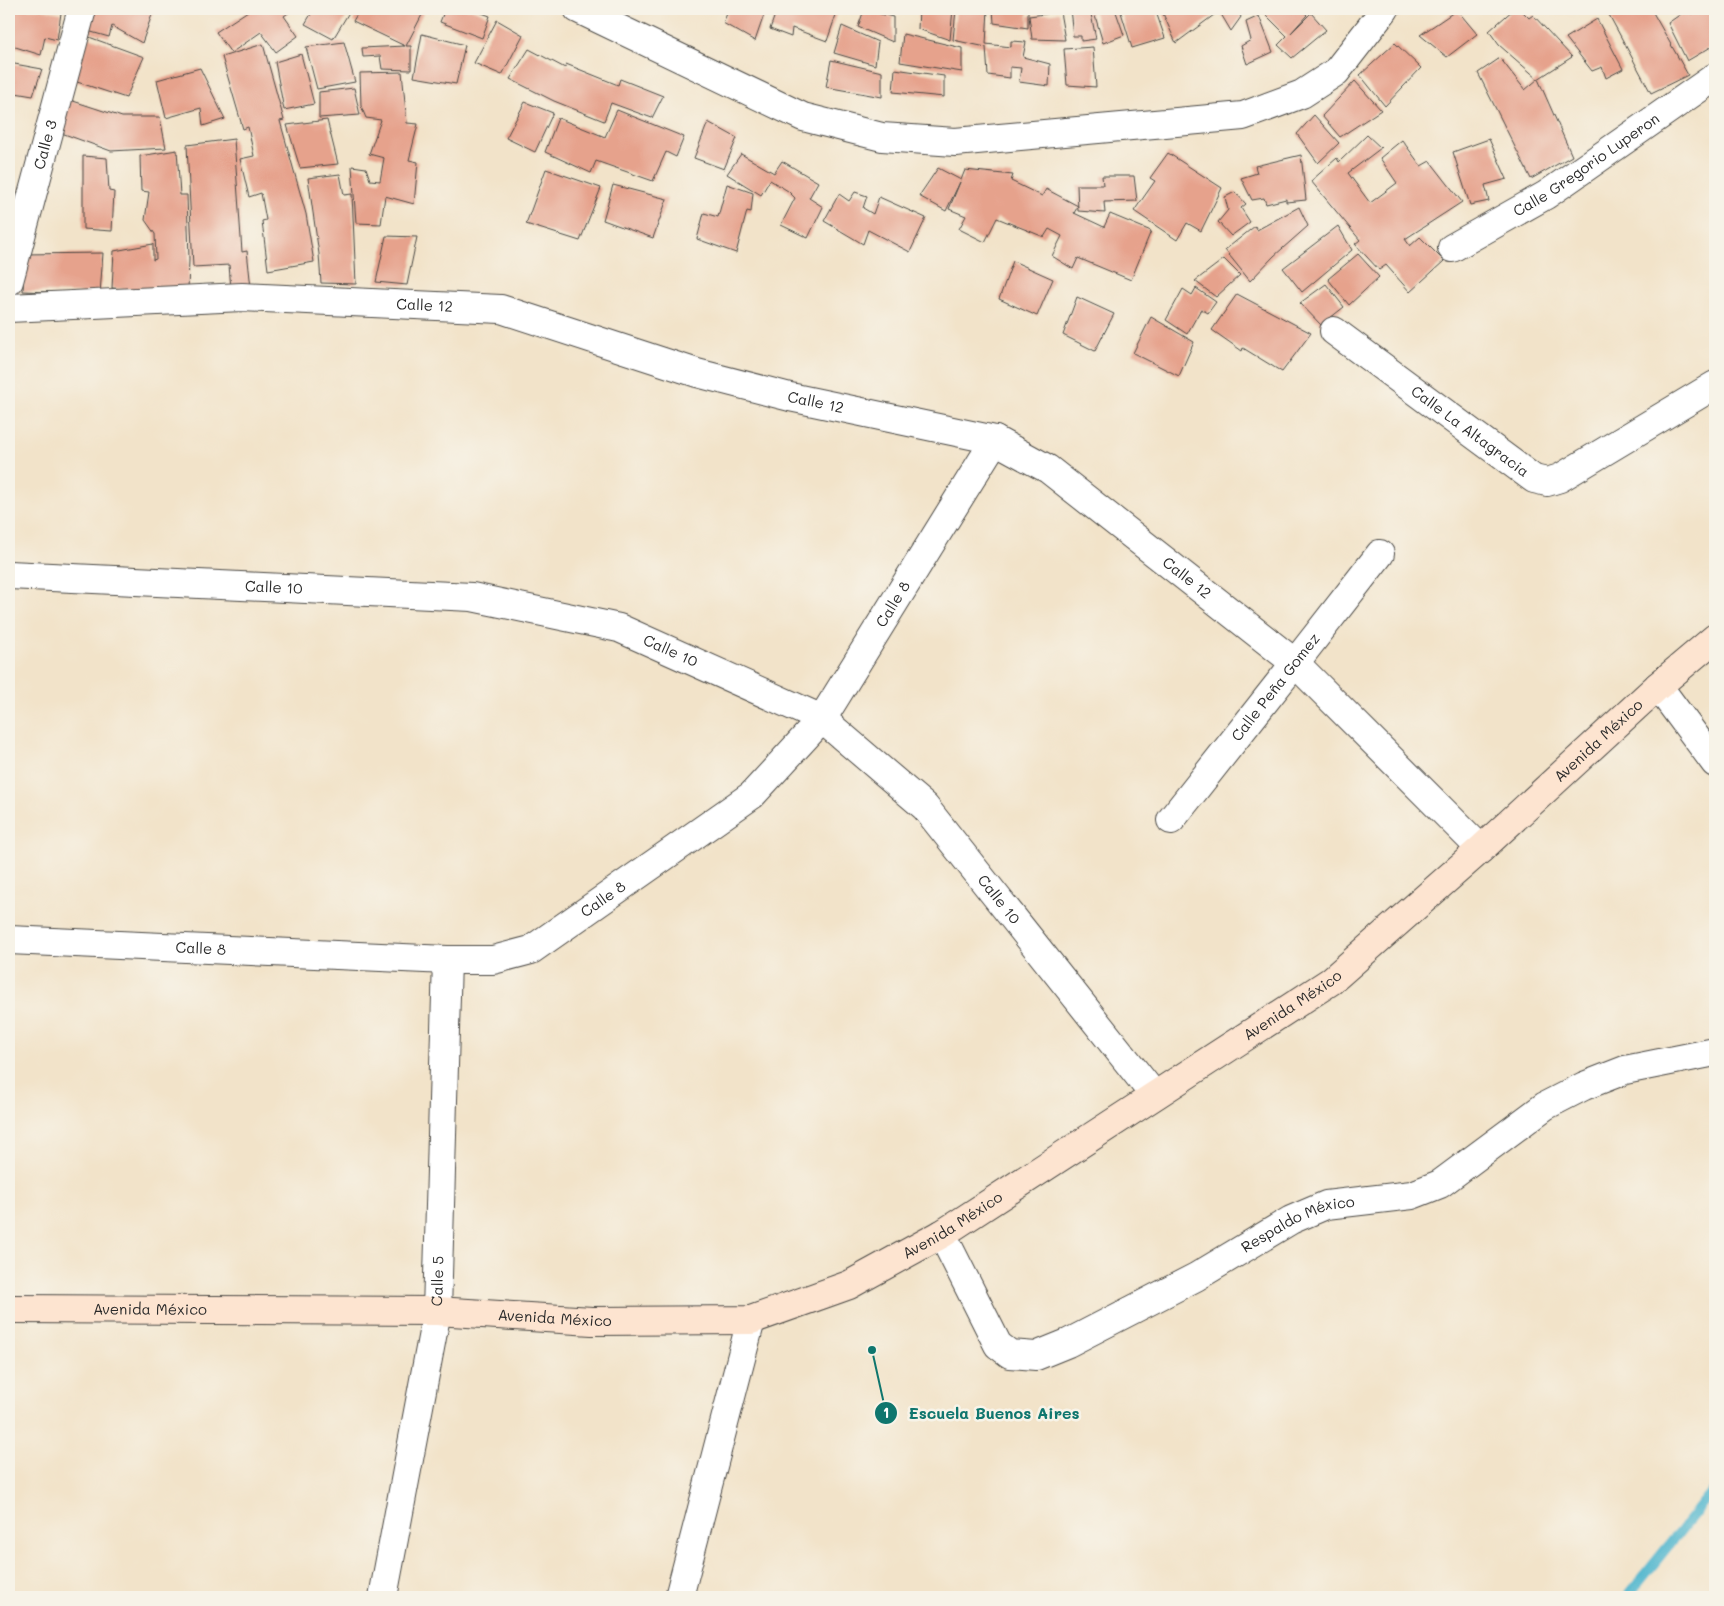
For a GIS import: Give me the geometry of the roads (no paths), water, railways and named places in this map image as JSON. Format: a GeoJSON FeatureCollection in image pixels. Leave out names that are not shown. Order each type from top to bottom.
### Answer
{"type":"FeatureCollection","features":[{"type":"Feature","properties":{"kind":"street","name":"Calle 3"},"geometry":{"type":"LineString","coordinates":[[9,281],[82,9]]}},
{"type":"Feature","properties":{"kind":"street"},"geometry":{"type":"LineString","coordinates":[[578,9],[803,117],[882,137],[954,142],[1243,116],[1302,94],[1336,72],[1385,9]]}},
{"type":"Feature","properties":{"kind":"street","name":"Calle Gregorio Luperon"},"geometry":{"type":"LineString","coordinates":[[1452,248],[1546,194],[1715,77]]}},
{"type":"Feature","properties":{"kind":"street","name":"Calle 12"},"geometry":{"type":"LineString","coordinates":[[9,308],[242,297],[501,309],[698,373],[790,397],[995,440],[1048,469],[1295,663],[1481,849]]}},
{"type":"Feature","properties":{"kind":"street","name":"Calle La Altagracia"},"geometry":{"type":"LineString","coordinates":[[1334,331],[1534,478],[1547,482],[1560,478],[1715,385]]}},
{"type":"Feature","properties":{"kind":"street","name":"Calle 8"},"geometry":{"type":"LineString","coordinates":[[9,940],[446,960],[493,960],[531,950],[752,795],[822,719],[995,440]]}},
{"type":"Feature","properties":{"kind":"street","name":"Calle Peña Gomez"},"geometry":{"type":"LineString","coordinates":[[1170,820],[1380,554]]}},
{"type":"Feature","properties":{"kind":"street","name":"Calle 10"},"geometry":{"type":"LineString","coordinates":[[9,575],[472,597],[619,628],[822,719],[925,806],[1154,1095]]}},
{"type":"Feature","properties":{"kind":"street","name":"Avenida México"},"geometry":{"type":"LineString","coordinates":[[9,1309],[438,1311],[592,1321],[750,1320],[849,1285],[942,1234],[1331,981],[1481,849],[1658,686],[1715,638]]}},
{"type":"Feature","properties":{"kind":"street"},"geometry":{"type":"LineString","coordinates":[[1658,686],[1715,763]]}},
{"type":"Feature","properties":{"kind":"street","name":"Calle 5"},"geometry":{"type":"LineString","coordinates":[[383,1597],[438,1311],[446,960]]}},
{"type":"Feature","properties":{"kind":"street","name":"Respaldo México"},"geometry":{"type":"LineString","coordinates":[[942,1234],[998,1345],[1010,1354],[1036,1356],[1068,1343],[1196,1277],[1291,1220],[1326,1206],[1412,1195],[1440,1184],[1545,1106],[1584,1086],[1625,1070],[1715,1052]]}},
{"type":"Feature","properties":{"kind":"street"},"geometry":{"type":"LineString","coordinates":[[679,1597],[750,1320]]}},
{"type":"Feature","properties":{"kind":"waterway"},"geometry":{"type":"LineString","coordinates":[[1627,1597],[1715,1488]]}},
{"type":"Feature","properties":{"kind":"place","name":"Escuela Buenos Aires"},"geometry":{"type":"Point","coordinates":[872,1350]}}]}
